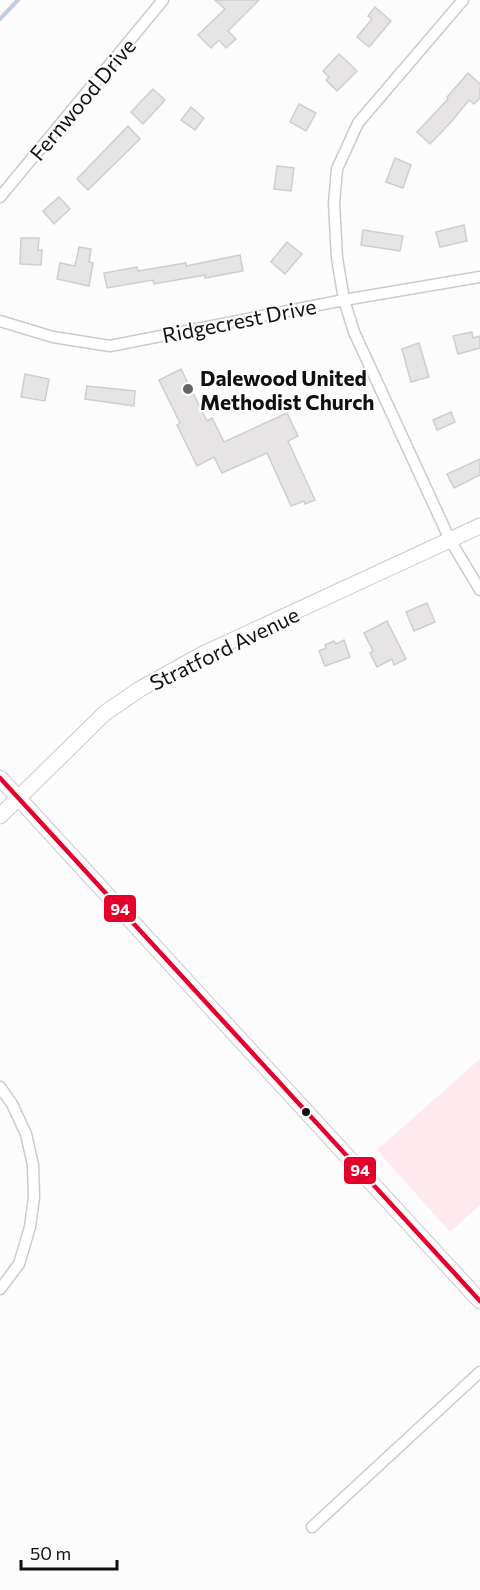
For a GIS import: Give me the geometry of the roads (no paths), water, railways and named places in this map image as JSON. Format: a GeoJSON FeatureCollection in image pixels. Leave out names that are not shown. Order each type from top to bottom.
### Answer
{"type":"FeatureCollection","features":[{"type":"Feature","properties":{"kind":"street","name":"Fernwood Drive"},"geometry":{"type":"LineString","coordinates":[[0,197],[164,0]]}},
{"type":"Feature","properties":{"kind":"street"},"geometry":{"type":"LineString","coordinates":[[463,0],[358,123],[337,169],[334,203],[337,258],[344,300],[354,332],[450,540],[480,590]]}},
{"type":"Feature","properties":{"kind":"street","name":"Ridgecrest Drive"},"geometry":{"type":"LineString","coordinates":[[0,321],[53,337],[110,346],[344,300],[480,277]]}},
{"type":"Feature","properties":{"kind":"street","name":"Stratford Avenue"},"geometry":{"type":"LineString","coordinates":[[0,816],[105,713],[140,689],[203,654],[480,526]]}},
{"type":"Feature","properties":{"kind":"street"},"geometry":{"type":"LineString","coordinates":[[0,778],[480,1301]]}},
{"type":"Feature","properties":{"kind":"street"},"geometry":{"type":"LineString","coordinates":[[0,1087],[12,1104],[26,1134],[33,1165],[34,1197],[30,1227],[19,1264],[1,1289]]}},
{"type":"Feature","properties":{"kind":"street"},"geometry":{"type":"LineString","coordinates":[[312,1527],[480,1372]]}},
{"type":"Feature","properties":{"kind":"waterway"},"geometry":{"type":"LineString","coordinates":[[0,19],[18,0]]}},
{"type":"Feature","properties":{"kind":"place","name":"Dalewood United Methodist Church"},"geometry":{"type":"Point","coordinates":[188,389]}}]}
